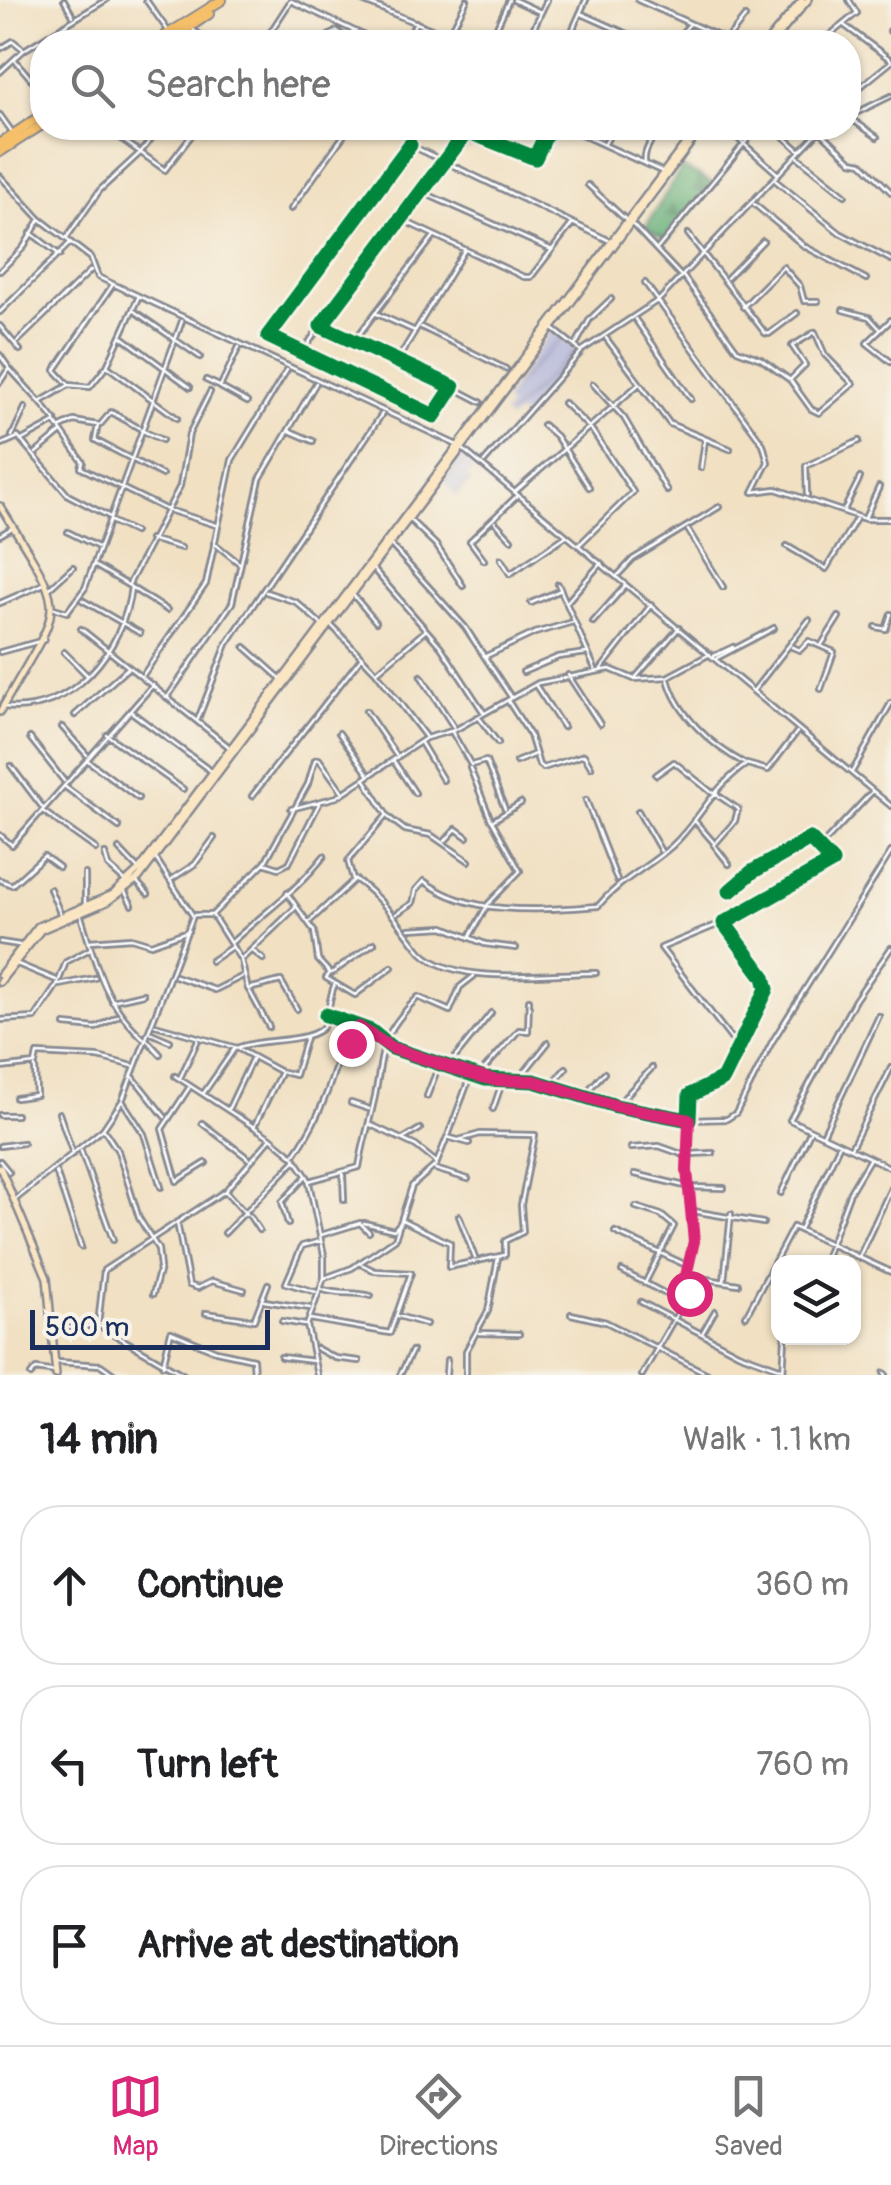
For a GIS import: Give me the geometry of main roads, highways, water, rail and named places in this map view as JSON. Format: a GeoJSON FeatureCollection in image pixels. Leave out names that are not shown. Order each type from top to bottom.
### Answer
{"type":"FeatureCollection","features":[{"type":"Feature","properties":{"kind":"main road"},"geometry":{"type":"LineString","coordinates":[[180,30],[222,0]]}},
{"type":"Feature","properties":{"kind":"main road"},"geometry":{"type":"LineString","coordinates":[[186,30],[231,0]]}},
{"type":"Feature","properties":{"kind":"main road"},"geometry":{"type":"LineString","coordinates":[[780,30],[805,0]]}},
{"type":"Feature","properties":{"kind":"main road"},"geometry":{"type":"LineString","coordinates":[[1,141],[30,123]]}},
{"type":"Feature","properties":{"kind":"main road"},"geometry":{"type":"LineString","coordinates":[[0,152],[30,132]]}},
{"type":"Feature","properties":{"kind":"main road"},"geometry":{"type":"LineString","coordinates":[[0,982],[40,930],[124,891],[136,880],[551,327],[661,171],[688,140]]}},
{"type":"Feature","properties":{"kind":"main road"},"geometry":{"type":"LineString","coordinates":[[0,974],[19,945],[38,926],[82,910],[127,883],[154,856],[282,680],[410,520],[609,240],[689,140]]}},
{"type":"Feature","properties":{"kind":"main road"},"geometry":{"type":"LineString","coordinates":[[0,509],[48,585],[54,608],[44,640],[1,709]]}},
{"type":"Feature","properties":{"kind":"main road"},"geometry":{"type":"LineString","coordinates":[[0,1164],[47,1278],[56,1373]]}}]}
